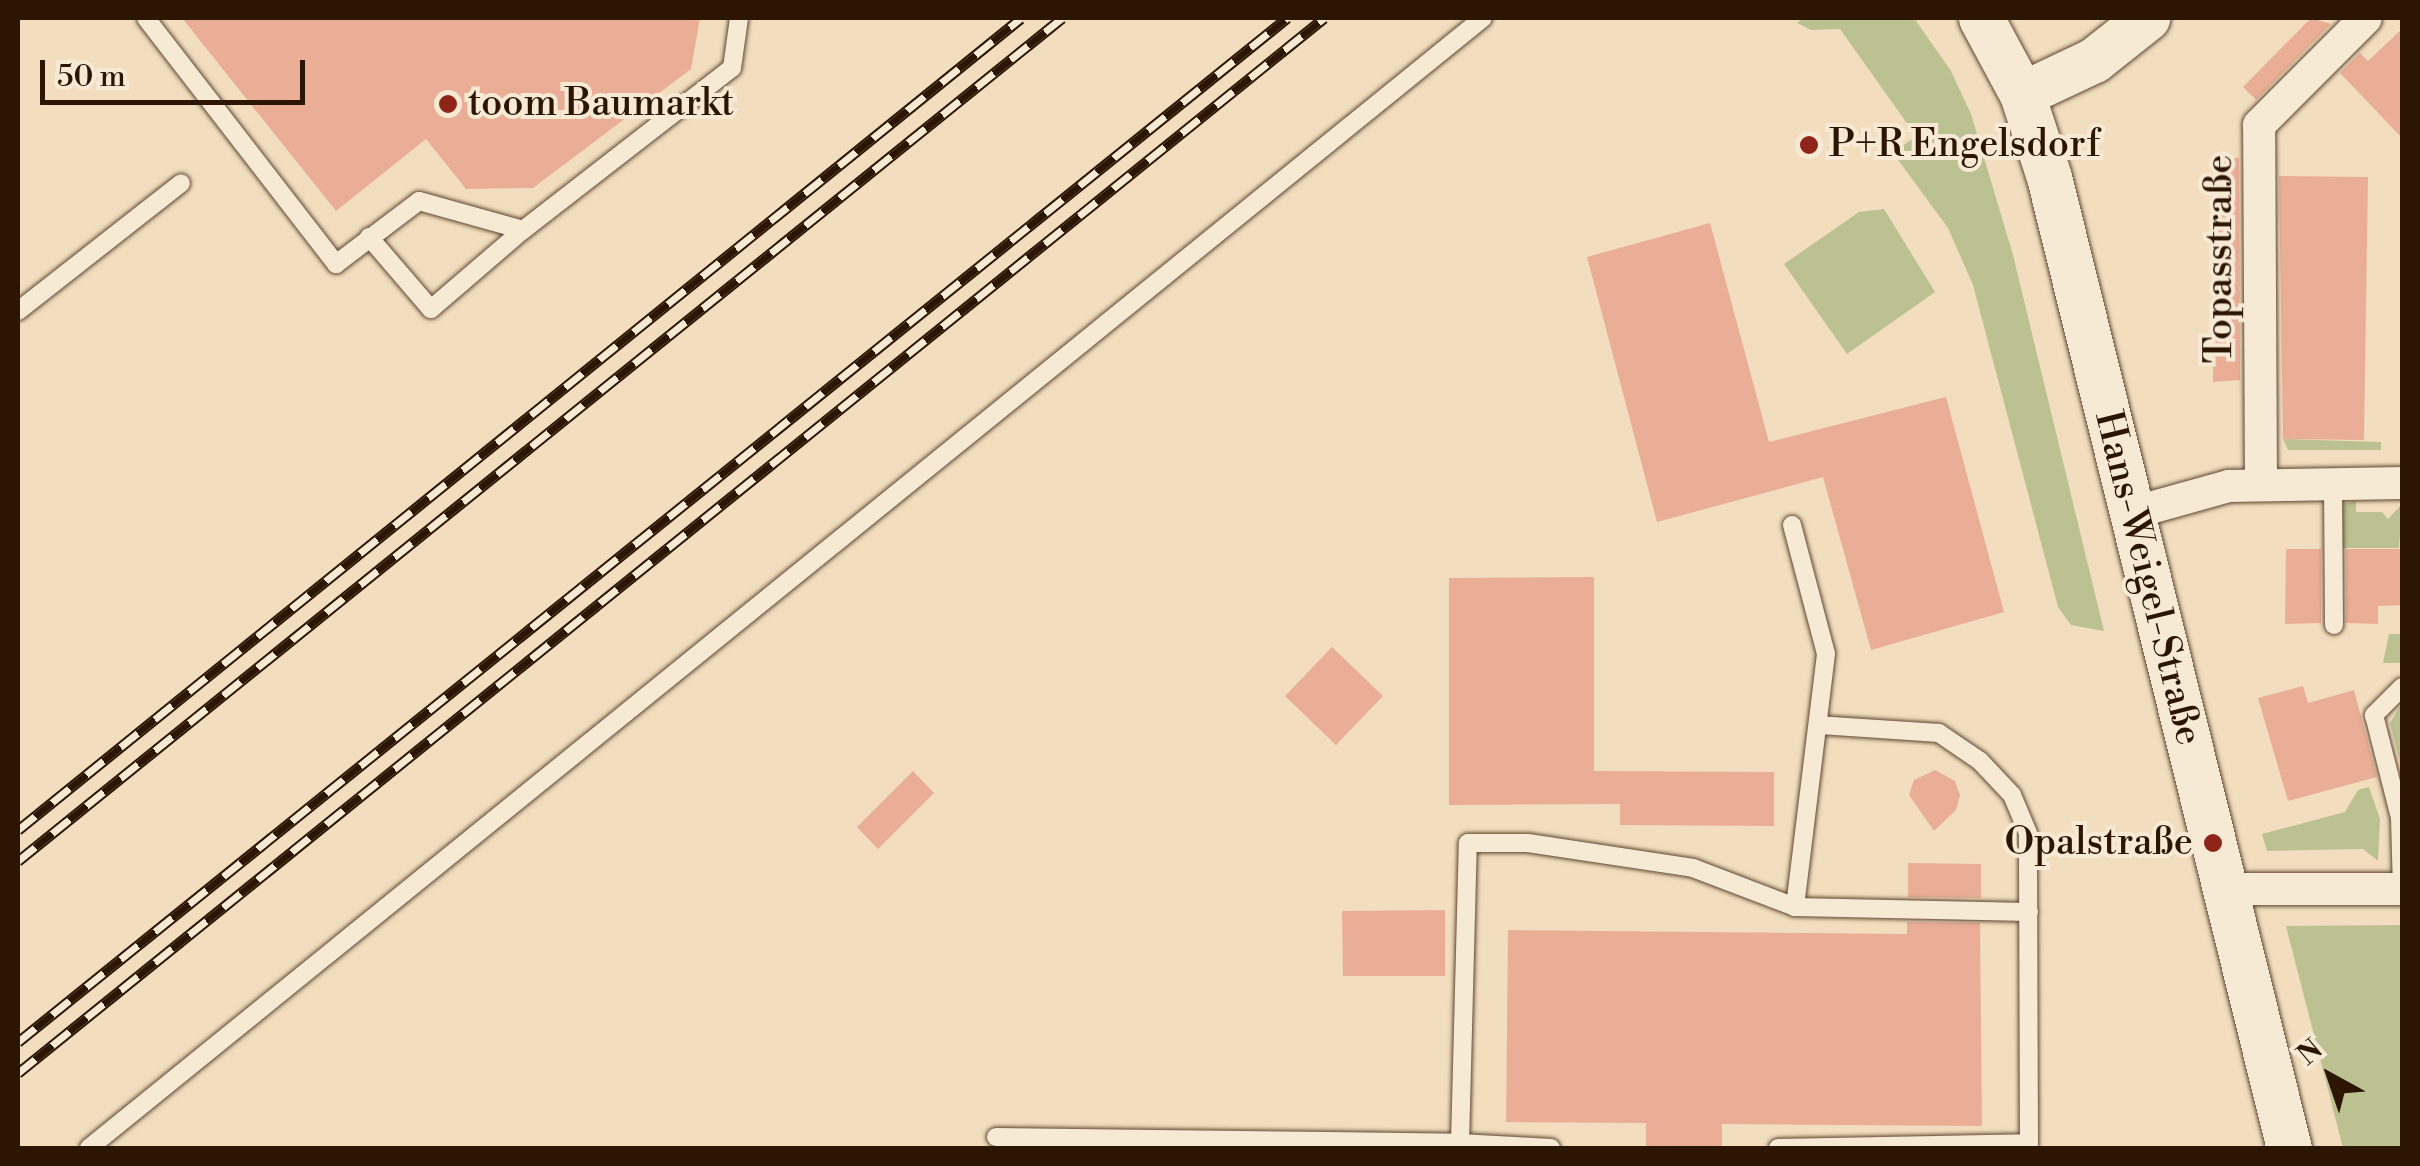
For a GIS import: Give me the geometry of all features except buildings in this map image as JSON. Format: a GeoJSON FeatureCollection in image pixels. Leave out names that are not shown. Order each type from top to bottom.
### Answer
{"type":"FeatureCollection","features":[{"type":"Feature","properties":{"kind":"street","name":"Hans-Weigel-Straße"},"geometry":{"type":"LineString","coordinates":[[1981,18],[2022,94],[2049,177],[2289,1148]]}},
{"type":"Feature","properties":{"kind":"street"},"geometry":{"type":"LineString","coordinates":[[2022,94],[2094,60],[2147,18]]}},
{"type":"Feature","properties":{"kind":"street","name":"Topasstraße"},"geometry":{"type":"LineString","coordinates":[[2261,484],[2259,124],[2366,18]]}},
{"type":"Feature","properties":{"kind":"street"},"geometry":{"type":"LineString","coordinates":[[2132,513],[2229,486],[2402,483]]}},
{"type":"Feature","properties":{"kind":"street"},"geometry":{"type":"LineString","coordinates":[[2224,889],[2402,888]]}},
{"type":"Feature","properties":{"kind":"lane"},"geometry":{"type":"LineString","coordinates":[[146,18],[336,264],[419,200],[523,230]]}},
{"type":"Feature","properties":{"kind":"lane"},"geometry":{"type":"LineString","coordinates":[[370,238],[431,310],[523,230],[732,68],[739,18]]}},
{"type":"Feature","properties":{"kind":"lane"},"geometry":{"type":"LineString","coordinates":[[89,1148],[1482,18]]}},
{"type":"Feature","properties":{"kind":"lane"},"geometry":{"type":"LineString","coordinates":[[18,311],[181,184]]}},
{"type":"Feature","properties":{"kind":"lane"},"geometry":{"type":"LineString","coordinates":[[2333,484],[2334,625]]}},
{"type":"Feature","properties":{"kind":"lane"},"geometry":{"type":"LineString","coordinates":[[1792,525],[1826,654],[1796,907]]}},
{"type":"Feature","properties":{"kind":"lane"},"geometry":{"type":"LineString","coordinates":[[2402,687],[2374,715],[2400,818],[2402,888]]}},
{"type":"Feature","properties":{"kind":"lane"},"geometry":{"type":"LineString","coordinates":[[1778,1148],[2029,1142],[2028,833],[2012,794],[1980,761],[1939,733],[1820,725]]}},
{"type":"Feature","properties":{"kind":"lane"},"geometry":{"type":"LineString","coordinates":[[1460,1143],[1468,842],[1528,842],[1694,868],[1796,907],[2029,912]]}},
{"type":"Feature","properties":{"kind":"lane"},"geometry":{"type":"LineString","coordinates":[[996,1137],[1460,1143],[1551,1148]]}},
{"type":"Feature","properties":{"kind":"green space"},"geometry":{"type":"Polygon","coordinates":[[[1802,18],[1914,18],[1951,71],[1971,114],[2013,255],[2104,631],[2071,625],[2058,607],[1973,285],[1948,228],[1893,153],[1916,136],[1840,29],[1811,30],[1797,23],[1802,18]]]}},
{"type":"Feature","properties":{"kind":"green space"},"geometry":{"type":"Polygon","coordinates":[[[1884,209],[1935,292],[1847,354],[1784,264],[1859,212],[1884,209]]]}},
{"type":"Feature","properties":{"kind":"green space"},"geometry":{"type":"Polygon","coordinates":[[[2283,439],[2381,442],[2381,450],[2288,450],[2283,439]]]}},
{"type":"Feature","properties":{"kind":"green space"},"geometry":{"type":"Polygon","coordinates":[[[2356,501],[2356,512],[2382,512],[2388,519],[2402,504],[2399,548],[2340,548],[2342,504],[2356,501]]]}},
{"type":"Feature","properties":{"kind":"green space"},"geometry":{"type":"Polygon","coordinates":[[[2389,634],[2402,634],[2402,663],[2383,663],[2389,634]]]}},
{"type":"Feature","properties":{"kind":"green space"},"geometry":{"type":"Polygon","coordinates":[[[2402,703],[2402,769],[2390,723],[2402,703]]]}},
{"type":"Feature","properties":{"kind":"green space"},"geometry":{"type":"Polygon","coordinates":[[[2369,787],[2380,819],[2378,861],[2363,849],[2267,851],[2262,834],[2345,812],[2358,790],[2369,787]]]}},
{"type":"Feature","properties":{"kind":"green space"},"geometry":{"type":"Polygon","coordinates":[[[2402,925],[2402,1148],[2343,1148],[2286,926],[2402,925]]]}},
{"type":"Feature","properties":{"kind":"railway"},"geometry":{"type":"LineString","coordinates":[[18,830],[1021,18]]}},
{"type":"Feature","properties":{"kind":"railway"},"geometry":{"type":"LineString","coordinates":[[18,861],[1062,18]]}},
{"type":"Feature","properties":{"kind":"railway"},"geometry":{"type":"LineString","coordinates":[[18,1042],[1287,18]]}},
{"type":"Feature","properties":{"kind":"railway"},"geometry":{"type":"LineString","coordinates":[[18,1073],[1324,18]]}},
{"type":"Feature","properties":{"kind":"place","name":"toom Baumarkt"},"geometry":{"type":"Point","coordinates":[448,104]}},
{"type":"Feature","properties":{"kind":"place","name":"P+R Engelsdorf"},"geometry":{"type":"Point","coordinates":[1809,145]}},
{"type":"Feature","properties":{"kind":"place","name":"Opalstraße"},"geometry":{"type":"Point","coordinates":[2213,843]}}]}
